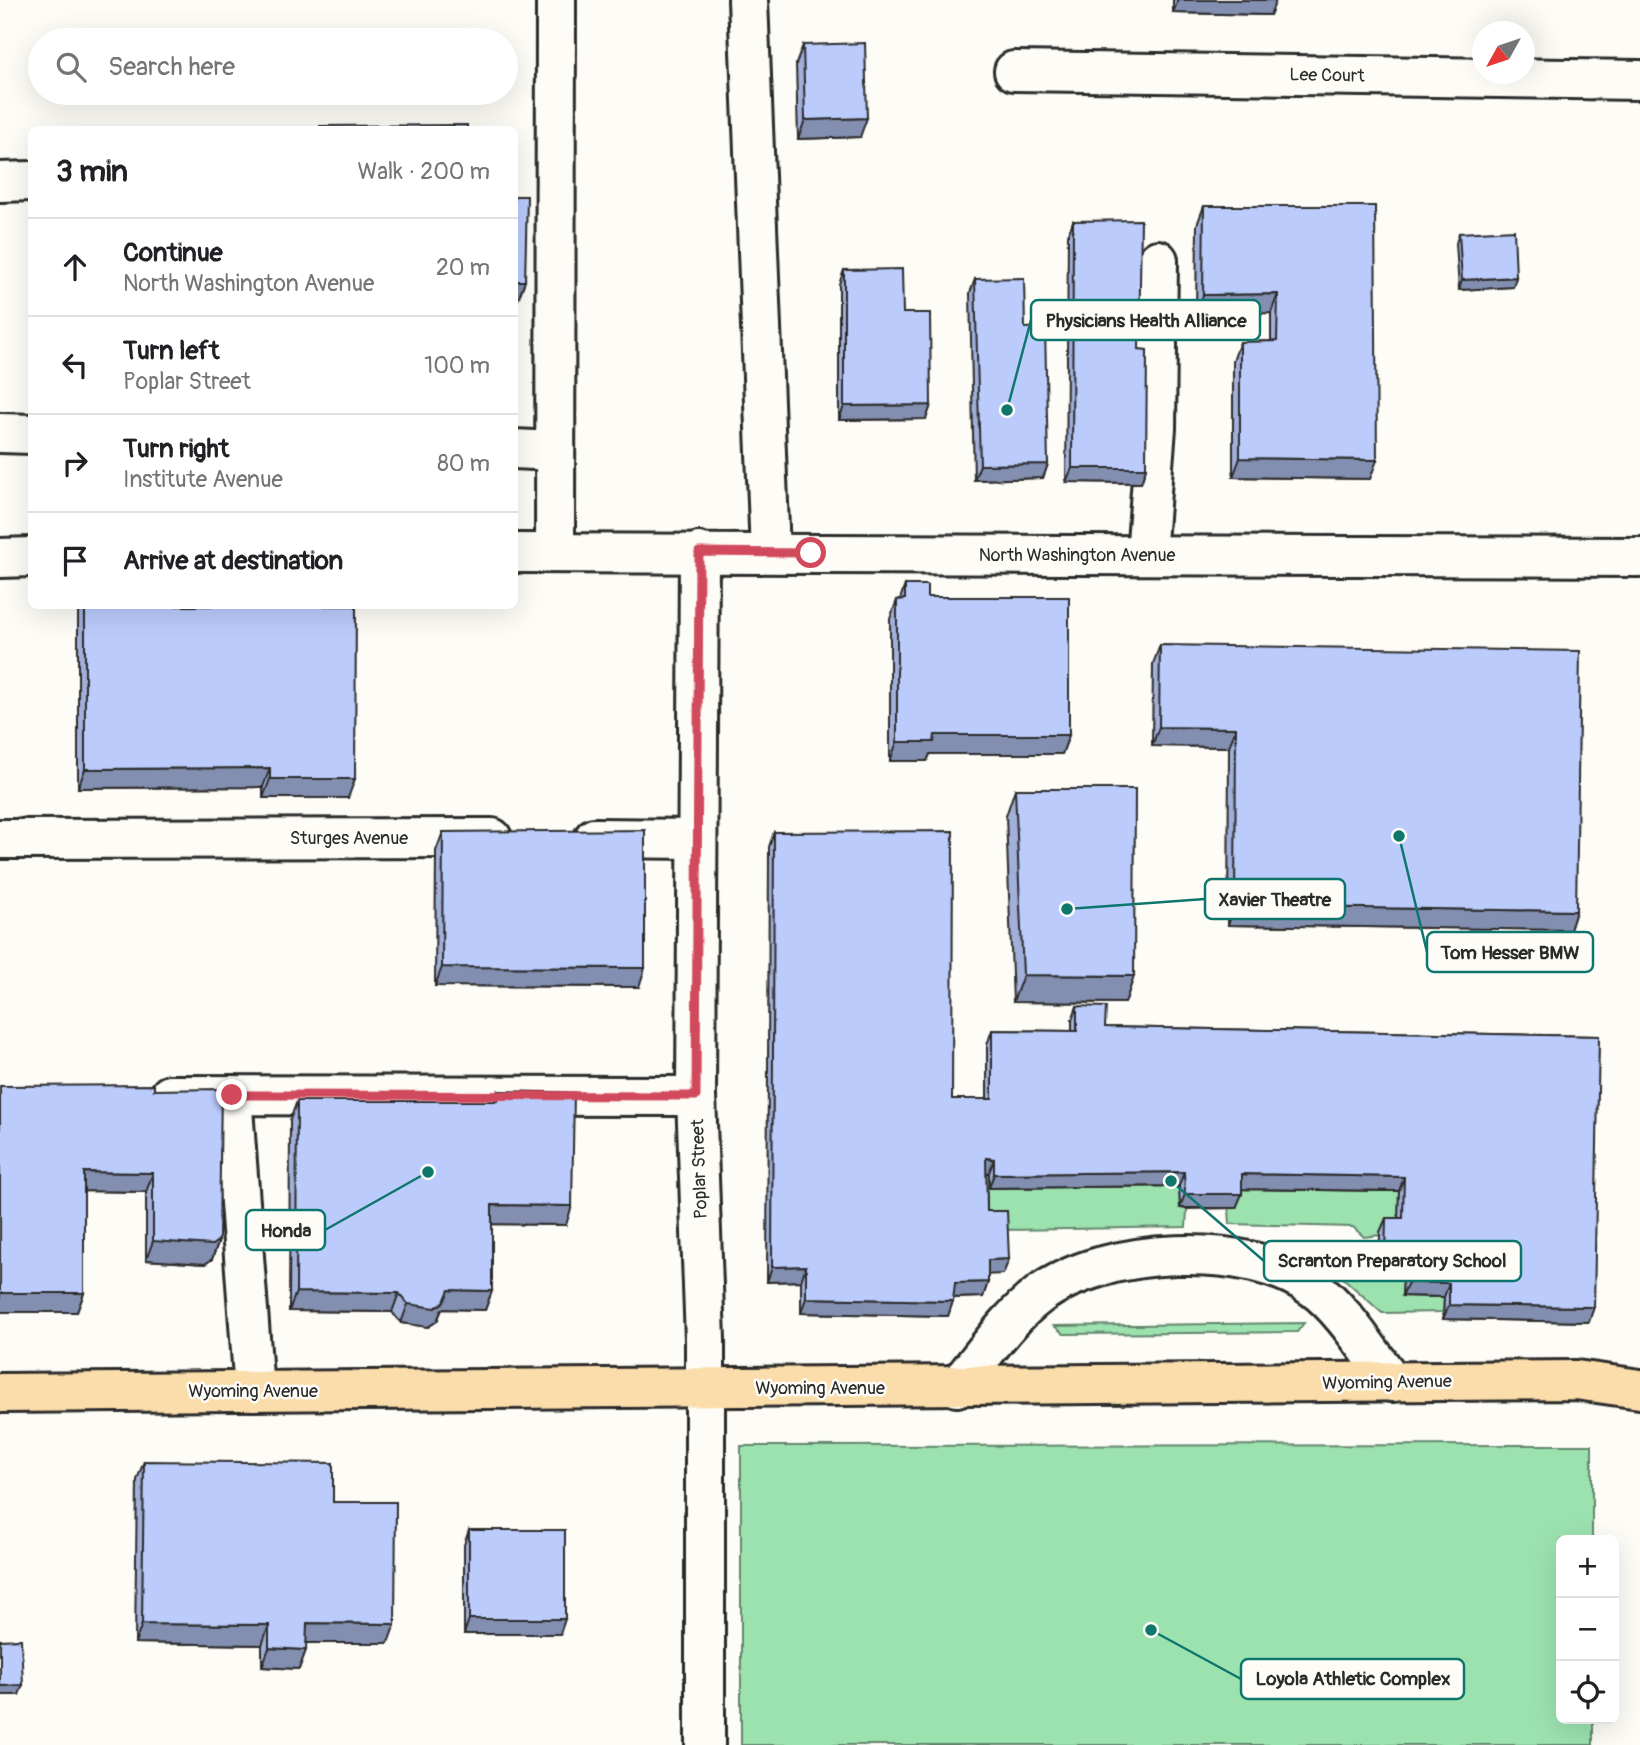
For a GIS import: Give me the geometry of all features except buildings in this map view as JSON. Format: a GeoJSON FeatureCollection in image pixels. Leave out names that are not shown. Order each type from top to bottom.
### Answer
{"type":"FeatureCollection","features":[{"type":"Feature","properties":{"kind":"main road","name":"Wyoming Avenue"},"geometry":{"type":"LineString","coordinates":[[0,1393],[1576,1380],[1640,1389]]}},
{"type":"Feature","properties":{"kind":"street"},"geometry":{"type":"LineString","coordinates":[[555,553],[556,0]]}},
{"type":"Feature","properties":{"kind":"street"},"geometry":{"type":"LineString","coordinates":[[748,0],[770,553]]}},
{"type":"Feature","properties":{"kind":"street","name":"Lee Court"},"geometry":{"type":"LineString","coordinates":[[1014,72],[1640,80]]}},
{"type":"Feature","properties":{"kind":"street"},"geometry":{"type":"LineString","coordinates":[[0,182],[28,181]]}},
{"type":"Feature","properties":{"kind":"street"},"geometry":{"type":"LineString","coordinates":[[1146,555],[1156,428],[1158,260]]}},
{"type":"Feature","properties":{"kind":"street"},"geometry":{"type":"LineString","coordinates":[[0,433],[28,434]]}},
{"type":"Feature","properties":{"kind":"street"},"geometry":{"type":"LineString","coordinates":[[518,449],[554,451]]}},
{"type":"Feature","properties":{"kind":"street","name":"Poplar Street"},"geometry":{"type":"LineString","coordinates":[[699,552],[696,1096],[705,1388],[705,1745]]}},
{"type":"Feature","properties":{"kind":"street","name":"North Washington Avenue"},"geometry":{"type":"LineString","coordinates":[[518,553],[1640,557]]}},
{"type":"Feature","properties":{"kind":"street"},"geometry":{"type":"LineString","coordinates":[[0,558],[28,557]]}},
{"type":"Feature","properties":{"kind":"street","name":"Sturges Avenue"},"geometry":{"type":"LineString","coordinates":[[0,839],[697,839]]}},
{"type":"Feature","properties":{"kind":"street"},"geometry":{"type":"LineString","coordinates":[[130,1095],[696,1096]]}},
{"type":"Feature","properties":{"kind":"street"},"geometry":{"type":"LineString","coordinates":[[232,1095],[254,1391]]}},
{"type":"Feature","properties":{"kind":"street"},"geometry":{"type":"LineString","coordinates":[[957,1387],[1018,1314],[1064,1279],[1126,1261],[1191,1255],[1240,1260],[1285,1272],[1308,1284],[1327,1300],[1393,1382]]}},
{"type":"Feature","properties":{"kind":"green space"},"geometry":{"type":"Polygon","coordinates":[[[980,1173],[989,1173],[989,1188],[1179,1186],[1180,1208],[1187,1209],[1186,1227],[1002,1230],[982,1226],[980,1173]]]}},
{"type":"Feature","properties":{"kind":"green space"},"geometry":{"type":"Polygon","coordinates":[[[1236,1189],[1399,1191],[1398,1233],[1364,1237],[1353,1227],[1230,1224],[1229,1208],[1236,1189]]]}},
{"type":"Feature","properties":{"kind":"green space"},"geometry":{"type":"Polygon","coordinates":[[[1347,1258],[1361,1267],[1380,1268],[1380,1274],[1403,1275],[1402,1296],[1444,1297],[1443,1312],[1382,1313],[1341,1276],[1341,1267],[1347,1258]]]}},
{"type":"Feature","properties":{"kind":"green space"},"geometry":{"type":"Polygon","coordinates":[[[1304,1323],[1297,1332],[1064,1334],[1054,1326],[1304,1323]]]}},
{"type":"Feature","properties":{"kind":"green space"},"geometry":{"type":"Polygon","coordinates":[[[1592,1445],[1592,1535],[1556,1535],[1556,1724],[1593,1724],[1593,1745],[741,1745],[741,1446],[1592,1445]]]}},
{"type":"Feature","properties":{"kind":"place","name":"Physicians Health Alliance"},"geometry":{"type":"Point","coordinates":[1007,410]}},
{"type":"Feature","properties":{"kind":"place","name":"Tom Hesser BMW"},"geometry":{"type":"Point","coordinates":[1399,836]}},
{"type":"Feature","properties":{"kind":"place","name":"Xavier Theatre"},"geometry":{"type":"Point","coordinates":[1067,909]}},
{"type":"Feature","properties":{"kind":"place","name":"Honda"},"geometry":{"type":"Point","coordinates":[428,1172]}},
{"type":"Feature","properties":{"kind":"place","name":"Scranton Preparatory School"},"geometry":{"type":"Point","coordinates":[1171,1181]}},
{"type":"Feature","properties":{"kind":"place","name":"Loyola Athletic Complex"},"geometry":{"type":"Point","coordinates":[1151,1630]}},
{"type":"Feature","properties":{"kind":"route"},"geometry":{"type":"LineString","coordinates":[[232,1095],[696,1096],[699,552],[811,553]]}}]}
